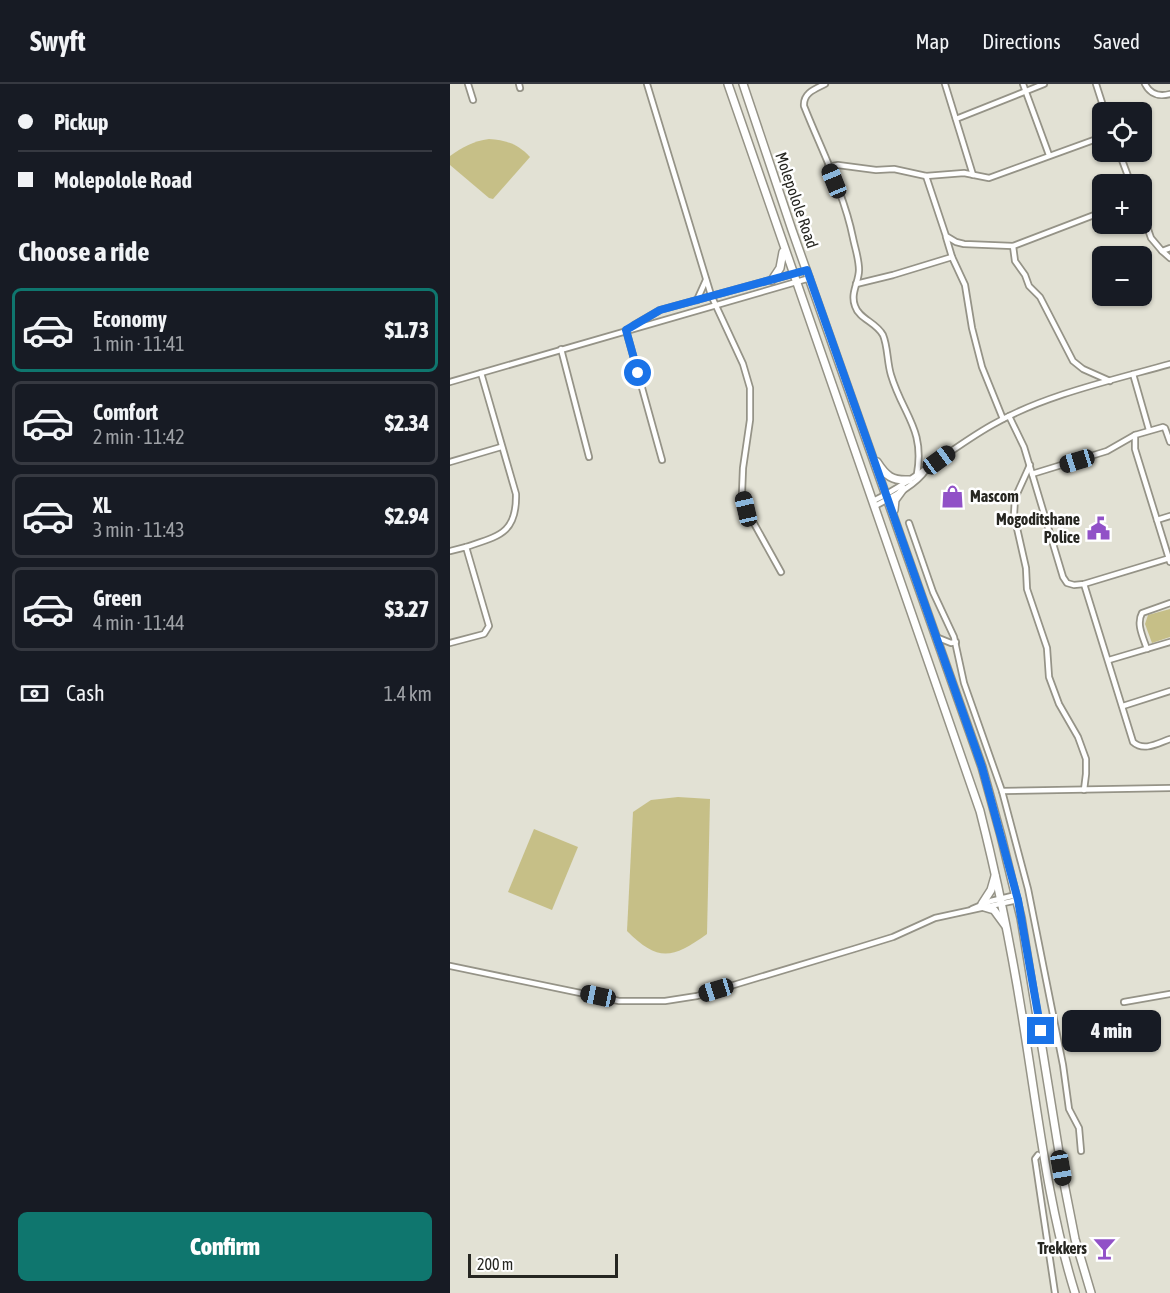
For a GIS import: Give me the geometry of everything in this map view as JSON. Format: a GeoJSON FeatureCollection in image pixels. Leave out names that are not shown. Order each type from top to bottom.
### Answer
{"type":"FeatureCollection","features":[{"type":"Feature","properties":{"kind":"main road","name":"Molepolole Road"},"geometry":{"type":"LineString","coordinates":[[728,84],[980,811],[1008,929],[1048,1178],[1060,1240],[1075,1293]]}},
{"type":"Feature","properties":{"kind":"main road","name":"Molepolole Road"},"geometry":{"type":"LineString","coordinates":[[743,84],[982,767],[1017,897],[1064,1183],[1075,1239],[1091,1293]]}},
{"type":"Feature","properties":{"kind":"main road"},"geometry":{"type":"LineString","coordinates":[[772,280],[782,262],[783,248]]}},
{"type":"Feature","properties":{"kind":"main road"},"geometry":{"type":"LineString","coordinates":[[873,455],[892,479],[909,480]]}},
{"type":"Feature","properties":{"kind":"main road"},"geometry":{"type":"LineString","coordinates":[[894,517],[894,503],[903,489]]}},
{"type":"Feature","properties":{"kind":"main road"},"geometry":{"type":"LineString","coordinates":[[996,873],[983,906],[997,913],[1008,929]]}},
{"type":"Feature","properties":{"kind":"street"},"geometry":{"type":"LineString","coordinates":[[468,84],[473,100]]}},
{"type":"Feature","properties":{"kind":"street"},"geometry":{"type":"LineString","coordinates":[[647,84],[711,295],[744,364],[750,388],[750,420],[742,493],[746,509],[781,572]]}},
{"type":"Feature","properties":{"kind":"street"},"geometry":{"type":"LineString","coordinates":[[825,84],[811,91],[804,100],[804,106],[844,201],[850,223],[859,267],[853,295],[854,305],[883,335],[892,379],[915,429],[920,453],[917,474]]}},
{"type":"Feature","properties":{"kind":"street"},"geometry":{"type":"LineString","coordinates":[[945,84],[973,175]]}},
{"type":"Feature","properties":{"kind":"street"},"geometry":{"type":"LineString","coordinates":[[1023,84],[1049,155]]}},
{"type":"Feature","properties":{"kind":"street"},"geometry":{"type":"LineString","coordinates":[[956,119],[1044,84]]}},
{"type":"Feature","properties":{"kind":"street"},"geometry":{"type":"LineString","coordinates":[[1096,84],[1102,102]]}},
{"type":"Feature","properties":{"kind":"street"},"geometry":{"type":"LineString","coordinates":[[1145,84],[1154,94],[1170,94]]}},
{"type":"Feature","properties":{"kind":"street"},"geometry":{"type":"LineString","coordinates":[[828,167],[838,165],[876,170],[889,168],[926,176],[964,173],[989,178],[1092,140]]}},
{"type":"Feature","properties":{"kind":"street"},"geometry":{"type":"LineString","coordinates":[[926,176],[952,257],[965,285],[974,339],[982,367],[1003,419]]}},
{"type":"Feature","properties":{"kind":"street"},"geometry":{"type":"LineString","coordinates":[[946,236],[964,244],[1013,246],[1092,216]]}},
{"type":"Feature","properties":{"kind":"street"},"geometry":{"type":"LineString","coordinates":[[1150,234],[1170,258]]}},
{"type":"Feature","properties":{"kind":"street"},"geometry":{"type":"LineString","coordinates":[[1013,246],[1015,261],[1029,286],[1040,297],[1073,361],[1083,369],[1110,381]]}},
{"type":"Feature","properties":{"kind":"street"},"geometry":{"type":"LineString","coordinates":[[1162,251],[1170,248]]}},
{"type":"Feature","properties":{"kind":"street"},"geometry":{"type":"LineString","coordinates":[[856,284],[952,257]]}},
{"type":"Feature","properties":{"kind":"street"},"geometry":{"type":"LineString","coordinates":[[450,382],[766,290],[809,274]]}},
{"type":"Feature","properties":{"kind":"street"},"geometry":{"type":"LineString","coordinates":[[626,330],[660,310],[772,280],[794,278]]}},
{"type":"Feature","properties":{"kind":"street"},"geometry":{"type":"LineString","coordinates":[[697,300],[706,279]]}},
{"type":"Feature","properties":{"kind":"street"},"geometry":{"type":"LineString","coordinates":[[763,283],[766,290]]}},
{"type":"Feature","properties":{"kind":"street"},"geometry":{"type":"LineString","coordinates":[[626,330],[662,460]]}},
{"type":"Feature","properties":{"kind":"street"},"geometry":{"type":"LineString","coordinates":[[561,349],[588,457]]}},
{"type":"Feature","properties":{"kind":"street"},"geometry":{"type":"LineString","coordinates":[[886,497],[966,441],[1009,416],[1042,402],[1170,364]]}},
{"type":"Feature","properties":{"kind":"street"},"geometry":{"type":"LineString","coordinates":[[450,551],[497,536],[509,526],[516,508],[516,494],[481,373]]}},
{"type":"Feature","properties":{"kind":"street"},"geometry":{"type":"LineString","coordinates":[[1133,375],[1149,430]]}},
{"type":"Feature","properties":{"kind":"street"},"geometry":{"type":"LineString","coordinates":[[1009,416],[1024,447],[1063,577],[1067,583],[1074,585],[1170,560],[1135,449],[1135,435]]}},
{"type":"Feature","properties":{"kind":"street"},"geometry":{"type":"LineString","coordinates":[[1032,474],[1107,451],[1135,435],[1159,427],[1165,428],[1170,442]]}},
{"type":"Feature","properties":{"kind":"street"},"geometry":{"type":"LineString","coordinates":[[450,462],[501,447]]}},
{"type":"Feature","properties":{"kind":"street"},"geometry":{"type":"LineString","coordinates":[[1030,465],[1015,498],[1014,514],[1026,568],[1027,589],[1047,648],[1049,677],[1059,704],[1078,737],[1086,759],[1084,790]]}},
{"type":"Feature","properties":{"kind":"street"},"geometry":{"type":"LineString","coordinates":[[874,503],[903,489],[922,476],[926,470]]}},
{"type":"Feature","properties":{"kind":"street"},"geometry":{"type":"LineString","coordinates":[[1157,520],[1170,516]]}},
{"type":"Feature","properties":{"kind":"street"},"geometry":{"type":"LineString","coordinates":[[909,523],[933,592],[954,642],[964,683],[1002,791],[1028,889],[1063,1065],[1069,1109],[1079,1128],[1081,1151]]}},
{"type":"Feature","properties":{"kind":"street"},"geometry":{"type":"LineString","coordinates":[[450,644],[484,634],[489,626],[466,547]]}},
{"type":"Feature","properties":{"kind":"street"},"geometry":{"type":"LineString","coordinates":[[1084,584],[1133,742],[1144,747],[1170,740]]}},
{"type":"Feature","properties":{"kind":"street"},"geometry":{"type":"LineString","coordinates":[[1147,649],[1139,623],[1140,616],[1170,603]]}},
{"type":"Feature","properties":{"kind":"street"},"geometry":{"type":"LineString","coordinates":[[936,637],[954,642]]}},
{"type":"Feature","properties":{"kind":"street"},"geometry":{"type":"LineString","coordinates":[[943,657],[954,642]]}},
{"type":"Feature","properties":{"kind":"street"},"geometry":{"type":"LineString","coordinates":[[1108,660],[1170,642]]}},
{"type":"Feature","properties":{"kind":"street"},"geometry":{"type":"LineString","coordinates":[[1123,706],[1170,691]]}},
{"type":"Feature","properties":{"kind":"street"},"geometry":{"type":"LineString","coordinates":[[1002,791],[1170,788]]}},
{"type":"Feature","properties":{"kind":"street"},"geometry":{"type":"LineString","coordinates":[[450,966],[619,1001],[664,1001],[697,996],[854,950],[893,937],[935,918],[1017,897]]}},
{"type":"Feature","properties":{"kind":"street"},"geometry":{"type":"LineString","coordinates":[[1124,1002],[1170,994]]}},
{"type":"Feature","properties":{"kind":"street"},"geometry":{"type":"LineString","coordinates":[[1038,1155],[1035,1159],[1042,1218],[1055,1293]]}},
{"type":"Feature","properties":{"kind":"shaded area"},"geometry":{"type":"Polygon","coordinates":[[[489,139],[511,144],[530,157],[493,199],[450,165],[450,156],[473,143],[489,139]]]}},
{"type":"Feature","properties":{"kind":"shaded area"},"geometry":{"type":"Polygon","coordinates":[[[1170,609],[1170,637],[1152,643],[1145,624],[1148,615],[1170,609]]]}},
{"type":"Feature","properties":{"kind":"shaded area"},"geometry":{"type":"Polygon","coordinates":[[[678,797],[710,799],[707,934],[684,948],[666,954],[648,948],[627,931],[633,812],[651,800],[678,797]]]}},
{"type":"Feature","properties":{"kind":"shaded area"},"geometry":{"type":"Polygon","coordinates":[[[534,829],[578,847],[552,910],[508,892],[534,829]]]}},
{"type":"Feature","properties":{"kind":"place","name":"Mascom"},"geometry":{"type":"Point","coordinates":[952,496]}},
{"type":"Feature","properties":{"kind":"place","name":"Mogoditshane Police"},"geometry":{"type":"Point","coordinates":[1098,528]}},
{"type":"Feature","properties":{"kind":"place","name":"Trekkers"},"geometry":{"type":"Point","coordinates":[1105,1248]}},
{"type":"Feature","properties":{"kind":"route"},"geometry":{"type":"LineString","coordinates":[[638,373],[626,330],[660,310],[807,270],[982,767],[1018,900],[1041,1031]]}}]}
